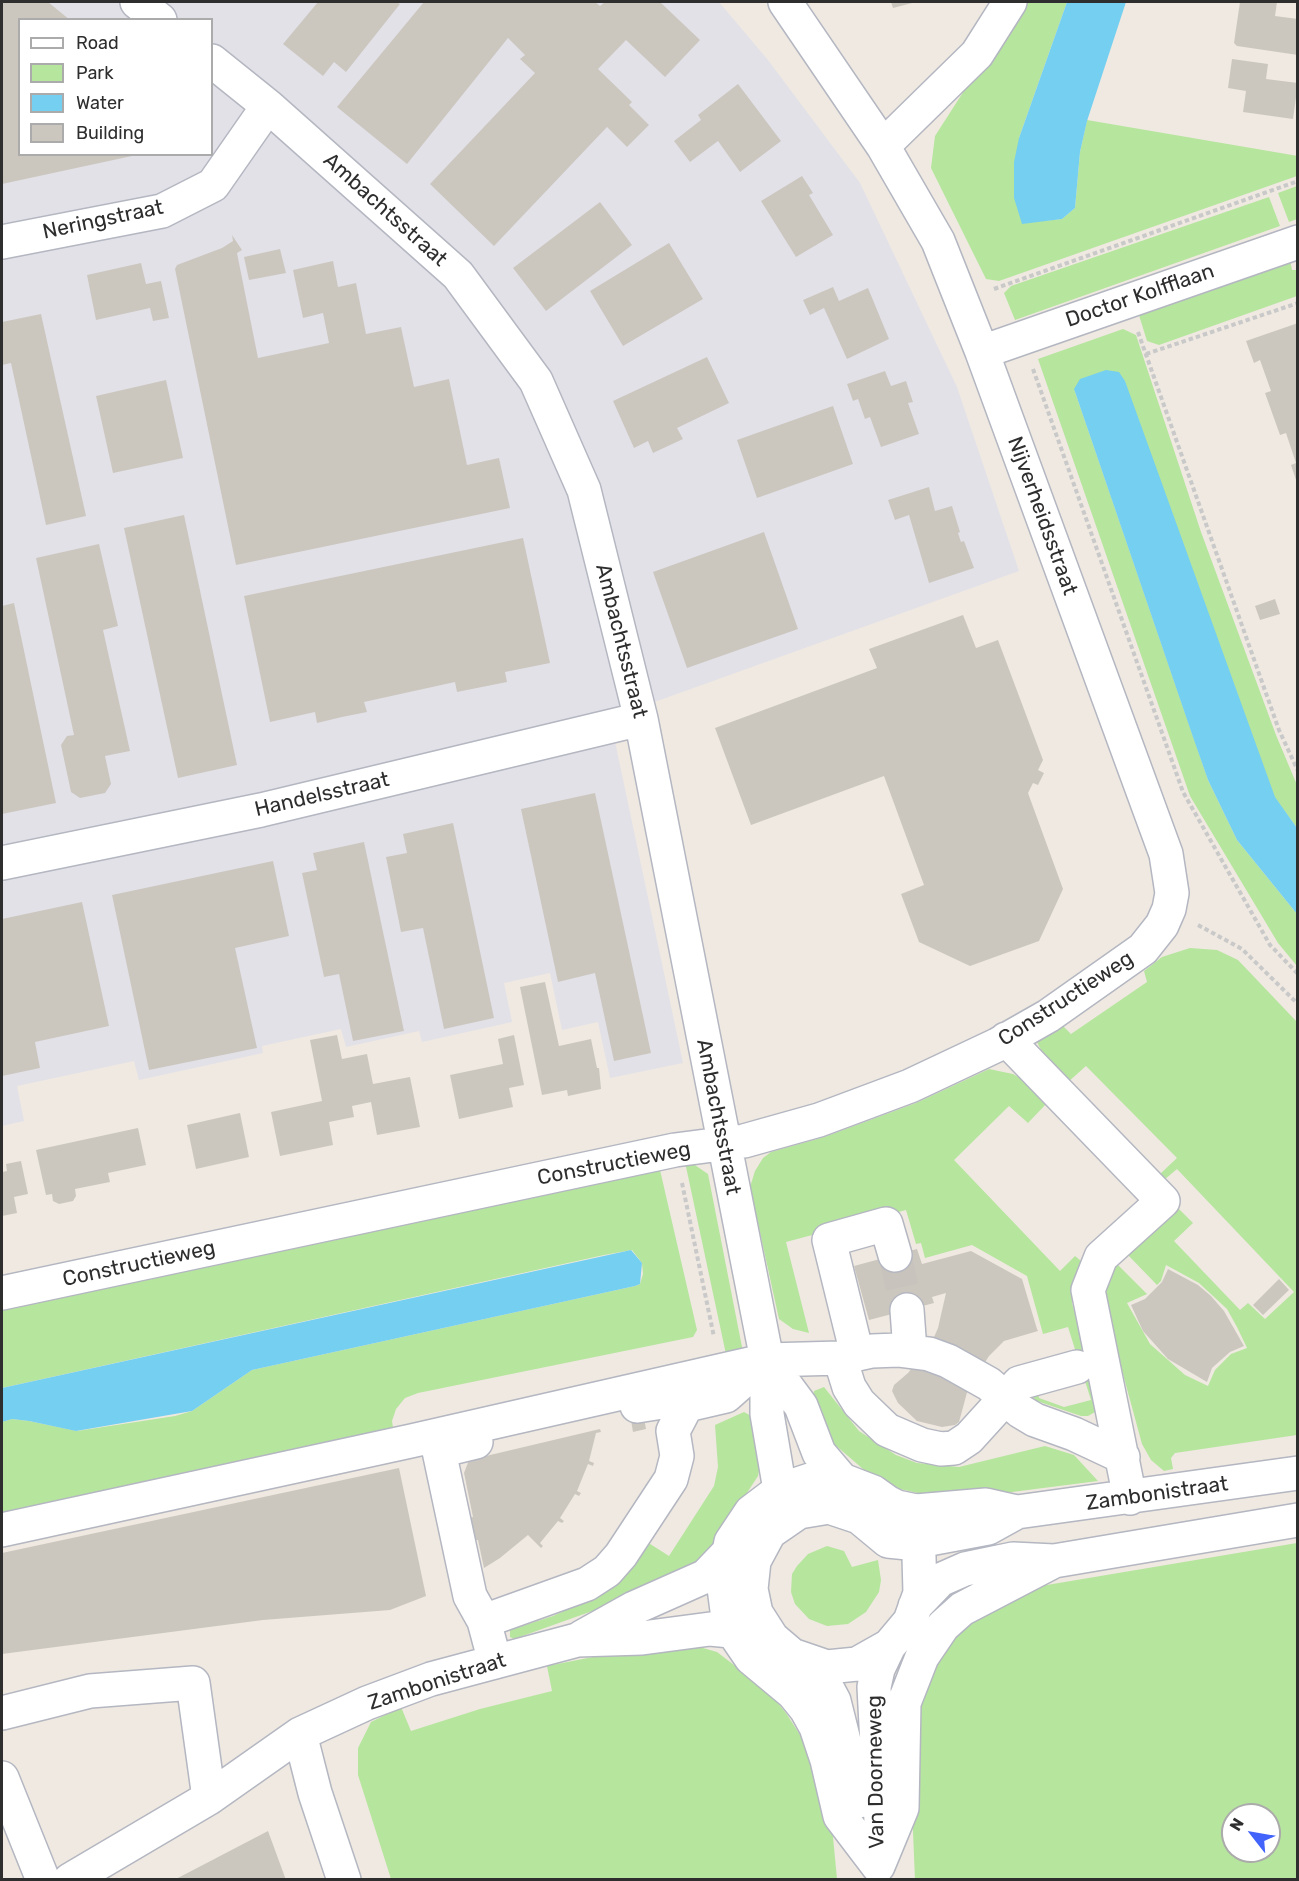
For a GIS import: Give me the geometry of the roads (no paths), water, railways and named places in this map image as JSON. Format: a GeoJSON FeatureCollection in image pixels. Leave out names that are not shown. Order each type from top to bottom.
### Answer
{"type":"FeatureCollection","features":[{"type":"Feature","properties":{"kind":"street"},"geometry":{"type":"LineString","coordinates":[[137,2],[157,18]]}},
{"type":"Feature","properties":{"kind":"street","name":"Nijverheidsstraat"},"geometry":{"type":"LineString","coordinates":[[785,2],[883,146],[938,241],[982,352],[1166,854],[1173,893],[1169,909]]}},
{"type":"Feature","properties":{"kind":"street"},"geometry":{"type":"LineString","coordinates":[[883,146],[977,54],[1010,2]]}},
{"type":"Feature","properties":{"kind":"street","name":"Ambachtsstraat"},"geometry":{"type":"LineString","coordinates":[[213,62],[268,106],[458,275],[536,381],[584,490],[641,719],[767,1360],[767,1414],[780,1490],[778,1512],[770,1532]]}},
{"type":"Feature","properties":{"kind":"street","name":"Neringstraat"},"geometry":{"type":"LineString","coordinates":[[2,242],[162,211],[213,184],[268,106]]}},
{"type":"Feature","properties":{"kind":"street","name":"Doctor Kolfflaan"},"geometry":{"type":"LineString","coordinates":[[982,352],[1022,336],[1298,242]]}},
{"type":"Feature","properties":{"kind":"street","name":"Handelsstraat"},"geometry":{"type":"LineString","coordinates":[[2,863],[261,810],[641,719]]}},
{"type":"Feature","properties":{"kind":"street","name":"Constructieweg"},"geometry":{"type":"LineString","coordinates":[[2,1293],[675,1150],[723,1145],[819,1120],[936,1074],[1048,1016],[1143,949],[1161,926],[1169,909]]}},
{"type":"Feature","properties":{"kind":"street"},"geometry":{"type":"LineString","coordinates":[[1006,1039],[1163,1201],[1101,1257],[1090,1279],[1089,1302],[1130,1498]]}},
{"type":"Feature","properties":{"kind":"street"},"geometry":{"type":"LineString","coordinates":[[895,1256],[886,1224],[829,1240],[848,1356],[849,1387],[872,1418],[887,1430],[922,1446],[941,1449],[954,1448],[969,1437],[1003,1398],[1023,1381],[1077,1367]]}},
{"type":"Feature","properties":{"kind":"street"},"geometry":{"type":"LineString","coordinates":[[907,1310],[910,1351]]}},
{"type":"Feature","properties":{"kind":"street"},"geometry":{"type":"LineString","coordinates":[[2,1530],[411,1441],[767,1360],[848,1356],[881,1350],[929,1354],[969,1371],[1035,1420],[1074,1434],[1123,1457]]}},
{"type":"Feature","properties":{"kind":"street"},"geometry":{"type":"LineString","coordinates":[[683,1407],[726,1396],[767,1360]]}},
{"type":"Feature","properties":{"kind":"street","name":"Ambachtsstraat"},"geometry":{"type":"LineString","coordinates":[[767,1360],[801,1406],[819,1453],[842,1480]]}},
{"type":"Feature","properties":{"kind":"street"},"geometry":{"type":"LineString","coordinates":[[495,1662],[484,1621],[470,1596],[439,1451],[662,1400],[675,1400],[683,1407]]}},
{"type":"Feature","properties":{"kind":"street"},"geometry":{"type":"LineString","coordinates":[[484,1621],[588,1584],[607,1571],[671,1479],[676,1456],[673,1431],[683,1407]]}},
{"type":"Feature","properties":{"kind":"street","name":"Zambonistraat"},"geometry":{"type":"LineString","coordinates":[[887,1502],[897,1508],[916,1512],[986,1504],[1017,1512],[1298,1473]]}},
{"type":"Feature","properties":{"kind":"street"},"geometry":{"type":"LineString","coordinates":[[727,1554],[737,1532],[760,1503],[780,1490],[810,1480],[842,1480],[873,1492],[887,1502],[903,1519],[915,1541],[921,1580],[915,1606],[905,1629],[889,1646],[868,1660],[849,1666],[828,1667],[804,1661],[772,1638],[756,1613],[751,1588],[754,1561],[770,1532],[799,1512],[829,1507],[859,1518],[888,1541],[901,1544],[915,1541]]}},
{"type":"Feature","properties":{"kind":"street","name":"Zambonistraat"},"geometry":{"type":"LineString","coordinates":[[915,1541],[988,1528],[1017,1512]]}},
{"type":"Feature","properties":{"kind":"street"},"geometry":{"type":"LineString","coordinates":[[915,1606],[940,1580],[965,1569],[1013,1559],[1054,1561],[1298,1520]]}},
{"type":"Feature","properties":{"kind":"street","name":"Zambonistraat"},"geometry":{"type":"LineString","coordinates":[[577,1640],[634,1608],[706,1576],[727,1554]]}},
{"type":"Feature","properties":{"kind":"street","name":"Van Doorneweg"},"geometry":{"type":"LineString","coordinates":[[727,1554],[723,1593],[733,1629],[751,1658],[800,1700],[812,1718],[832,1780],[840,1816],[878,1873]]}},
{"type":"Feature","properties":{"kind":"street","name":"Van Doorneweg"},"geometry":{"type":"LineString","coordinates":[[878,1873],[902,1808],[904,1703],[913,1674],[928,1646],[952,1617],[972,1602],[1018,1582],[1054,1561]]}},
{"type":"Feature","properties":{"kind":"street","name":"Zambonistraat"},"geometry":{"type":"LineString","coordinates":[[70,1880],[210,1798],[300,1734],[367,1703],[431,1679],[577,1640],[642,1638],[683,1631],[733,1629],[772,1638]]}},
{"type":"Feature","properties":{"kind":"street","name":"Van Doorneweg"},"geometry":{"type":"LineString","coordinates":[[878,1873],[882,1810],[874,1687],[878,1669],[889,1646]]}},
{"type":"Feature","properties":{"kind":"street","name":"Van Doorneweg"},"geometry":{"type":"LineString","coordinates":[[804,1661],[826,1686],[837,1712],[861,1814],[878,1873]]}},
{"type":"Feature","properties":{"kind":"street"},"geometry":{"type":"LineString","coordinates":[[2,1713],[90,1691],[193,1683],[210,1798]]}},
{"type":"Feature","properties":{"kind":"street"},"geometry":{"type":"LineString","coordinates":[[300,1734],[315,1793],[344,1880]]}},
{"type":"Feature","properties":{"kind":"street"},"geometry":{"type":"LineString","coordinates":[[2,1778],[43,1880]]}},
{"type":"Feature","properties":{"kind":"water"},"geometry":{"type":"Polygon","coordinates":[[[1067,2],[1126,2],[1087,121],[1080,152],[1075,208],[1062,219],[1022,224],[1014,198],[1014,162],[1019,138],[1067,2]]]}},
{"type":"Feature","properties":{"kind":"water"},"geometry":{"type":"Polygon","coordinates":[[[1106,370],[1119,372],[1125,381],[1275,797],[1297,828],[1297,914],[1237,840],[1208,780],[1074,389],[1080,379],[1106,370]]]}},
{"type":"Feature","properties":{"kind":"water"},"geometry":{"type":"Polygon","coordinates":[[[631,1250],[642,1263],[640,1284],[635,1286],[252,1370],[192,1411],[76,1431],[29,1421],[12,1419],[2,1422],[2,1388],[631,1250]]]}},
{"type":"Feature","properties":{"kind":"tunnel"},"geometry":{"type":"LineString","coordinates":[[895,1255],[907,1310]]}}]}
